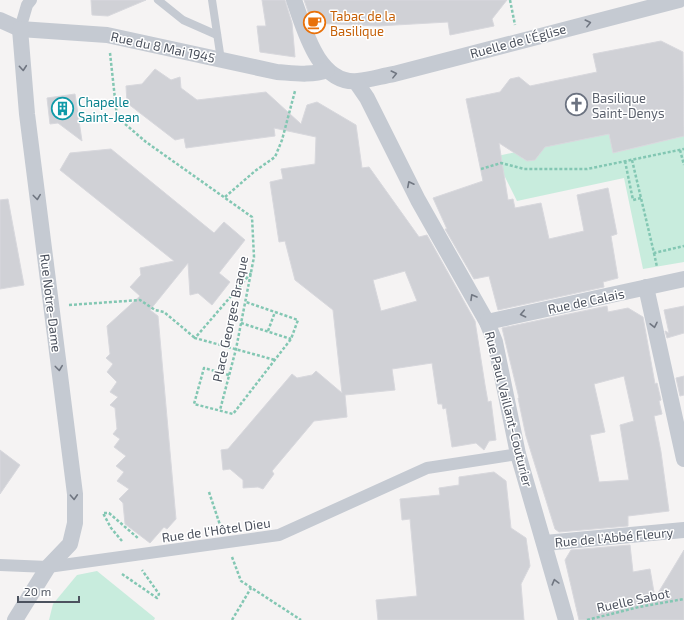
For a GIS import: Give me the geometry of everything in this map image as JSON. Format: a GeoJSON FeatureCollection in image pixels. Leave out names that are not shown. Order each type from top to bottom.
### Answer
{"type":"FeatureCollection","features":[{"type":"Feature","properties":{"kind":"street"},"geometry":{"type":"LineString","coordinates":[[20,30],[27,5],[31,0]]}},
{"type":"Feature","properties":{"kind":"street"},"geometry":{"type":"LineString","coordinates":[[294,0],[309,43],[327,70],[342,78],[356,82]]}},
{"type":"Feature","properties":{"kind":"street","name":"Ruelle de l'Église"},"geometry":{"type":"LineString","coordinates":[[356,82],[394,74],[518,40],[680,0]]}},
{"type":"Feature","properties":{"kind":"street","name":"Rue du 8 Mai 1945"},"geometry":{"type":"LineString","coordinates":[[0,20],[20,30],[107,35],[277,72],[300,74],[319,73],[327,70]]}},
{"type":"Feature","properties":{"kind":"street","name":"Rue Notre-Dame"},"geometry":{"type":"LineString","coordinates":[[15,620],[48,567],[70,544],[75,523],[75,494],[27,114],[20,30]]}},
{"type":"Feature","properties":{"kind":"street","name":"Rue Paul Vaillant-Couturier"},"geometry":{"type":"LineString","coordinates":[[356,82],[367,98],[418,200],[487,322],[494,342],[518,454],[545,543],[566,620]]}},
{"type":"Feature","properties":{"kind":"street","name":"Rue de Calais"},"geometry":{"type":"LineString","coordinates":[[487,322],[684,279]]}},
{"type":"Feature","properties":{"kind":"street"},"geometry":{"type":"LineString","coordinates":[[646,287],[684,459]]}},
{"type":"Feature","properties":{"kind":"street","name":"Rue de l'Hôtel Dieu"},"geometry":{"type":"LineString","coordinates":[[0,565],[48,567],[279,535],[427,468],[518,454]]}},
{"type":"Feature","properties":{"kind":"street","name":"Rue de l'Abbé Fleury"},"geometry":{"type":"LineString","coordinates":[[545,543],[684,530]]}},
{"type":"Feature","properties":{"kind":"lane"},"geometry":{"type":"LineString","coordinates":[[158,0],[183,20],[217,34]]}},
{"type":"Feature","properties":{"kind":"lane"},"geometry":{"type":"LineString","coordinates":[[212,0],[221,60]]}},
{"type":"Feature","properties":{"kind":"path"},"geometry":{"type":"LineString","coordinates":[[510,0],[518,40]]}},
{"type":"Feature","properties":{"kind":"path","name":"Place Georges Braque"},"geometry":{"type":"LineString","coordinates":[[107,35],[117,117],[146,142],[252,217],[254,257],[252,272],[236,349],[220,410]]}},
{"type":"Feature","properties":{"kind":"path"},"geometry":{"type":"LineString","coordinates":[[225,197],[255,171],[275,157],[282,140],[300,74]]}},
{"type":"Feature","properties":{"kind":"path"},"geometry":{"type":"LineString","coordinates":[[480,169],[501,163],[524,169],[587,169],[684,149]]}},
{"type":"Feature","properties":{"kind":"path"},"geometry":{"type":"LineString","coordinates":[[680,150],[684,165]]}},
{"type":"Feature","properties":{"kind":"path"},"geometry":{"type":"LineString","coordinates":[[632,160],[654,254],[684,246]]}},
{"type":"Feature","properties":{"kind":"path"},"geometry":{"type":"LineString","coordinates":[[625,161],[633,200],[641,198]]}},
{"type":"Feature","properties":{"kind":"path"},"geometry":{"type":"LineString","coordinates":[[195,338],[252,272]]}},
{"type":"Feature","properties":{"kind":"path"},"geometry":{"type":"LineString","coordinates":[[51,306],[140,300],[164,312],[195,338],[275,360]]}},
{"type":"Feature","properties":{"kind":"path"},"geometry":{"type":"LineString","coordinates":[[229,375],[204,368],[194,404],[233,414],[292,338],[298,320],[246,302]]}},
{"type":"Feature","properties":{"kind":"path"},"geometry":{"type":"LineString","coordinates":[[268,331],[275,312]]}},
{"type":"Feature","properties":{"kind":"path"},"geometry":{"type":"LineString","coordinates":[[241,323],[292,338]]}},
{"type":"Feature","properties":{"kind":"path"},"geometry":{"type":"LineString","coordinates":[[209,492],[226,543],[241,581],[301,620]]}},
{"type":"Feature","properties":{"kind":"path"},"geometry":{"type":"LineString","coordinates":[[232,620],[251,588]]}},
{"type":"Feature","properties":{"kind":"path","name":"Ruelle Sabot"},"geometry":{"type":"LineString","coordinates":[[587,620],[638,608],[684,600]]}},
{"type":"Feature","properties":{"kind":"green space"},"geometry":{"type":"Polygon","coordinates":[[[677,123],[684,127],[684,262],[643,269],[624,178],[517,201],[504,175],[483,182],[479,160],[521,151],[522,158],[527,161],[535,160],[540,154],[539,148],[609,134],[613,153],[680,137],[677,123]]]}},
{"type":"Feature","properties":{"kind":"green space"},"geometry":{"type":"Polygon","coordinates":[[[97,571],[155,618],[154,620],[49,620],[53,604],[77,575],[97,571]]]}},
{"type":"Feature","properties":{"kind":"building"},"geometry":{"type":"Polygon","coordinates":[[[91,0],[146,0],[108,16],[92,15],[91,0]]]}},
{"type":"Feature","properties":{"kind":"building"},"geometry":{"type":"Polygon","coordinates":[[[262,0],[285,0],[292,23],[295,57],[260,52],[257,26],[266,26],[262,0]]]}},
{"type":"Feature","properties":{"kind":"building"},"geometry":{"type":"Polygon","coordinates":[[[304,0],[507,0],[492,19],[494,26],[450,35],[448,22],[378,26],[312,23],[304,0]]]}},
{"type":"Feature","properties":{"kind":"building"},"geometry":{"type":"Polygon","coordinates":[[[661,41],[683,52],[684,136],[613,153],[609,134],[545,147],[535,160],[527,161],[499,143],[508,200],[513,199],[515,208],[541,203],[549,239],[584,231],[577,195],[608,188],[617,234],[611,236],[618,278],[603,282],[604,287],[498,310],[489,276],[474,279],[445,229],[447,229],[433,198],[483,181],[466,99],[500,92],[510,79],[519,77],[530,86],[597,72],[593,54],[661,41]]]}},
{"type":"Feature","properties":{"kind":"building"},"geometry":{"type":"Polygon","coordinates":[[[155,69],[171,80],[180,77],[181,88],[197,100],[266,92],[301,124],[307,105],[317,102],[356,125],[362,168],[369,167],[419,237],[427,235],[475,321],[488,402],[491,401],[496,440],[489,441],[484,450],[476,443],[452,447],[446,408],[443,409],[442,404],[438,404],[432,363],[392,369],[395,390],[345,395],[347,417],[314,421],[272,471],[274,474],[263,489],[258,487],[243,488],[243,480],[230,469],[223,470],[221,450],[228,449],[292,374],[297,378],[312,375],[316,371],[342,393],[333,310],[295,280],[285,241],[279,242],[270,182],[283,179],[281,169],[315,164],[316,137],[274,128],[275,136],[186,148],[184,138],[175,140],[127,103],[126,86],[142,84],[155,69]],[[405,271],[373,280],[381,311],[417,301],[405,271]]]}},
{"type":"Feature","properties":{"kind":"building","name":"Chapelle Saint-Jean"},"geometry":{"type":"Polygon","coordinates":[[[75,94],[82,141],[58,123],[50,124],[47,98],[75,94]]]}},
{"type":"Feature","properties":{"kind":"building"},"geometry":{"type":"Polygon","coordinates":[[[111,149],[214,233],[224,222],[245,240],[219,273],[230,282],[212,305],[198,293],[190,295],[188,263],[150,310],[158,316],[176,519],[167,529],[164,527],[150,543],[125,524],[123,503],[119,499],[129,489],[117,481],[124,472],[116,466],[126,456],[114,447],[120,439],[113,434],[117,429],[115,408],[110,405],[118,397],[110,392],[117,382],[107,372],[113,364],[106,358],[110,354],[107,326],[140,296],[130,287],[141,275],[140,268],[174,261],[60,170],[70,153],[111,149]]]}},
{"type":"Feature","properties":{"kind":"building"},"geometry":{"type":"Polygon","coordinates":[[[8,199],[24,285],[0,289],[0,200],[8,199]]]}},
{"type":"Feature","properties":{"kind":"building"},"geometry":{"type":"Polygon","coordinates":[[[607,306],[608,312],[628,308],[643,317],[655,384],[657,383],[661,400],[659,401],[662,414],[654,416],[661,452],[669,511],[628,516],[628,526],[559,532],[555,529],[526,436],[519,398],[502,328],[607,306]],[[624,376],[594,384],[605,432],[590,435],[599,482],[629,480],[620,425],[634,421],[624,376]]]}},
{"type":"Feature","properties":{"kind":"building"},"geometry":{"type":"Polygon","coordinates":[[[684,306],[684,333],[667,338],[665,331],[669,333],[664,310],[684,306]]]}},
{"type":"Feature","properties":{"kind":"building"},"geometry":{"type":"Polygon","coordinates":[[[684,376],[684,395],[680,396],[676,378],[684,376]]]}},
{"type":"Feature","properties":{"kind":"building"},"geometry":{"type":"Polygon","coordinates":[[[0,450],[20,465],[0,494],[0,450]]]}},
{"type":"Feature","properties":{"kind":"building"},"geometry":{"type":"Polygon","coordinates":[[[494,472],[506,481],[511,528],[526,538],[530,566],[521,584],[524,620],[378,620],[376,600],[417,596],[410,519],[402,520],[400,499],[440,495],[439,488],[459,485],[459,477],[494,472]]]}},
{"type":"Feature","properties":{"kind":"building"},"geometry":{"type":"Polygon","coordinates":[[[630,545],[633,572],[650,569],[655,598],[684,550],[684,620],[579,620],[565,560],[571,550],[630,545]]]}},
{"type":"Feature","properties":{"kind":"place","name":"Tabac de la Basilique"},"geometry":{"type":"Point","coordinates":[315,23]}},
{"type":"Feature","properties":{"kind":"place","name":"Basilique Saint-Denys"},"geometry":{"type":"Point","coordinates":[576,105]}},
{"type":"Feature","properties":{"kind":"place","name":"Chapelle Saint-Jean"},"geometry":{"type":"Point","coordinates":[63,109]}}]}
